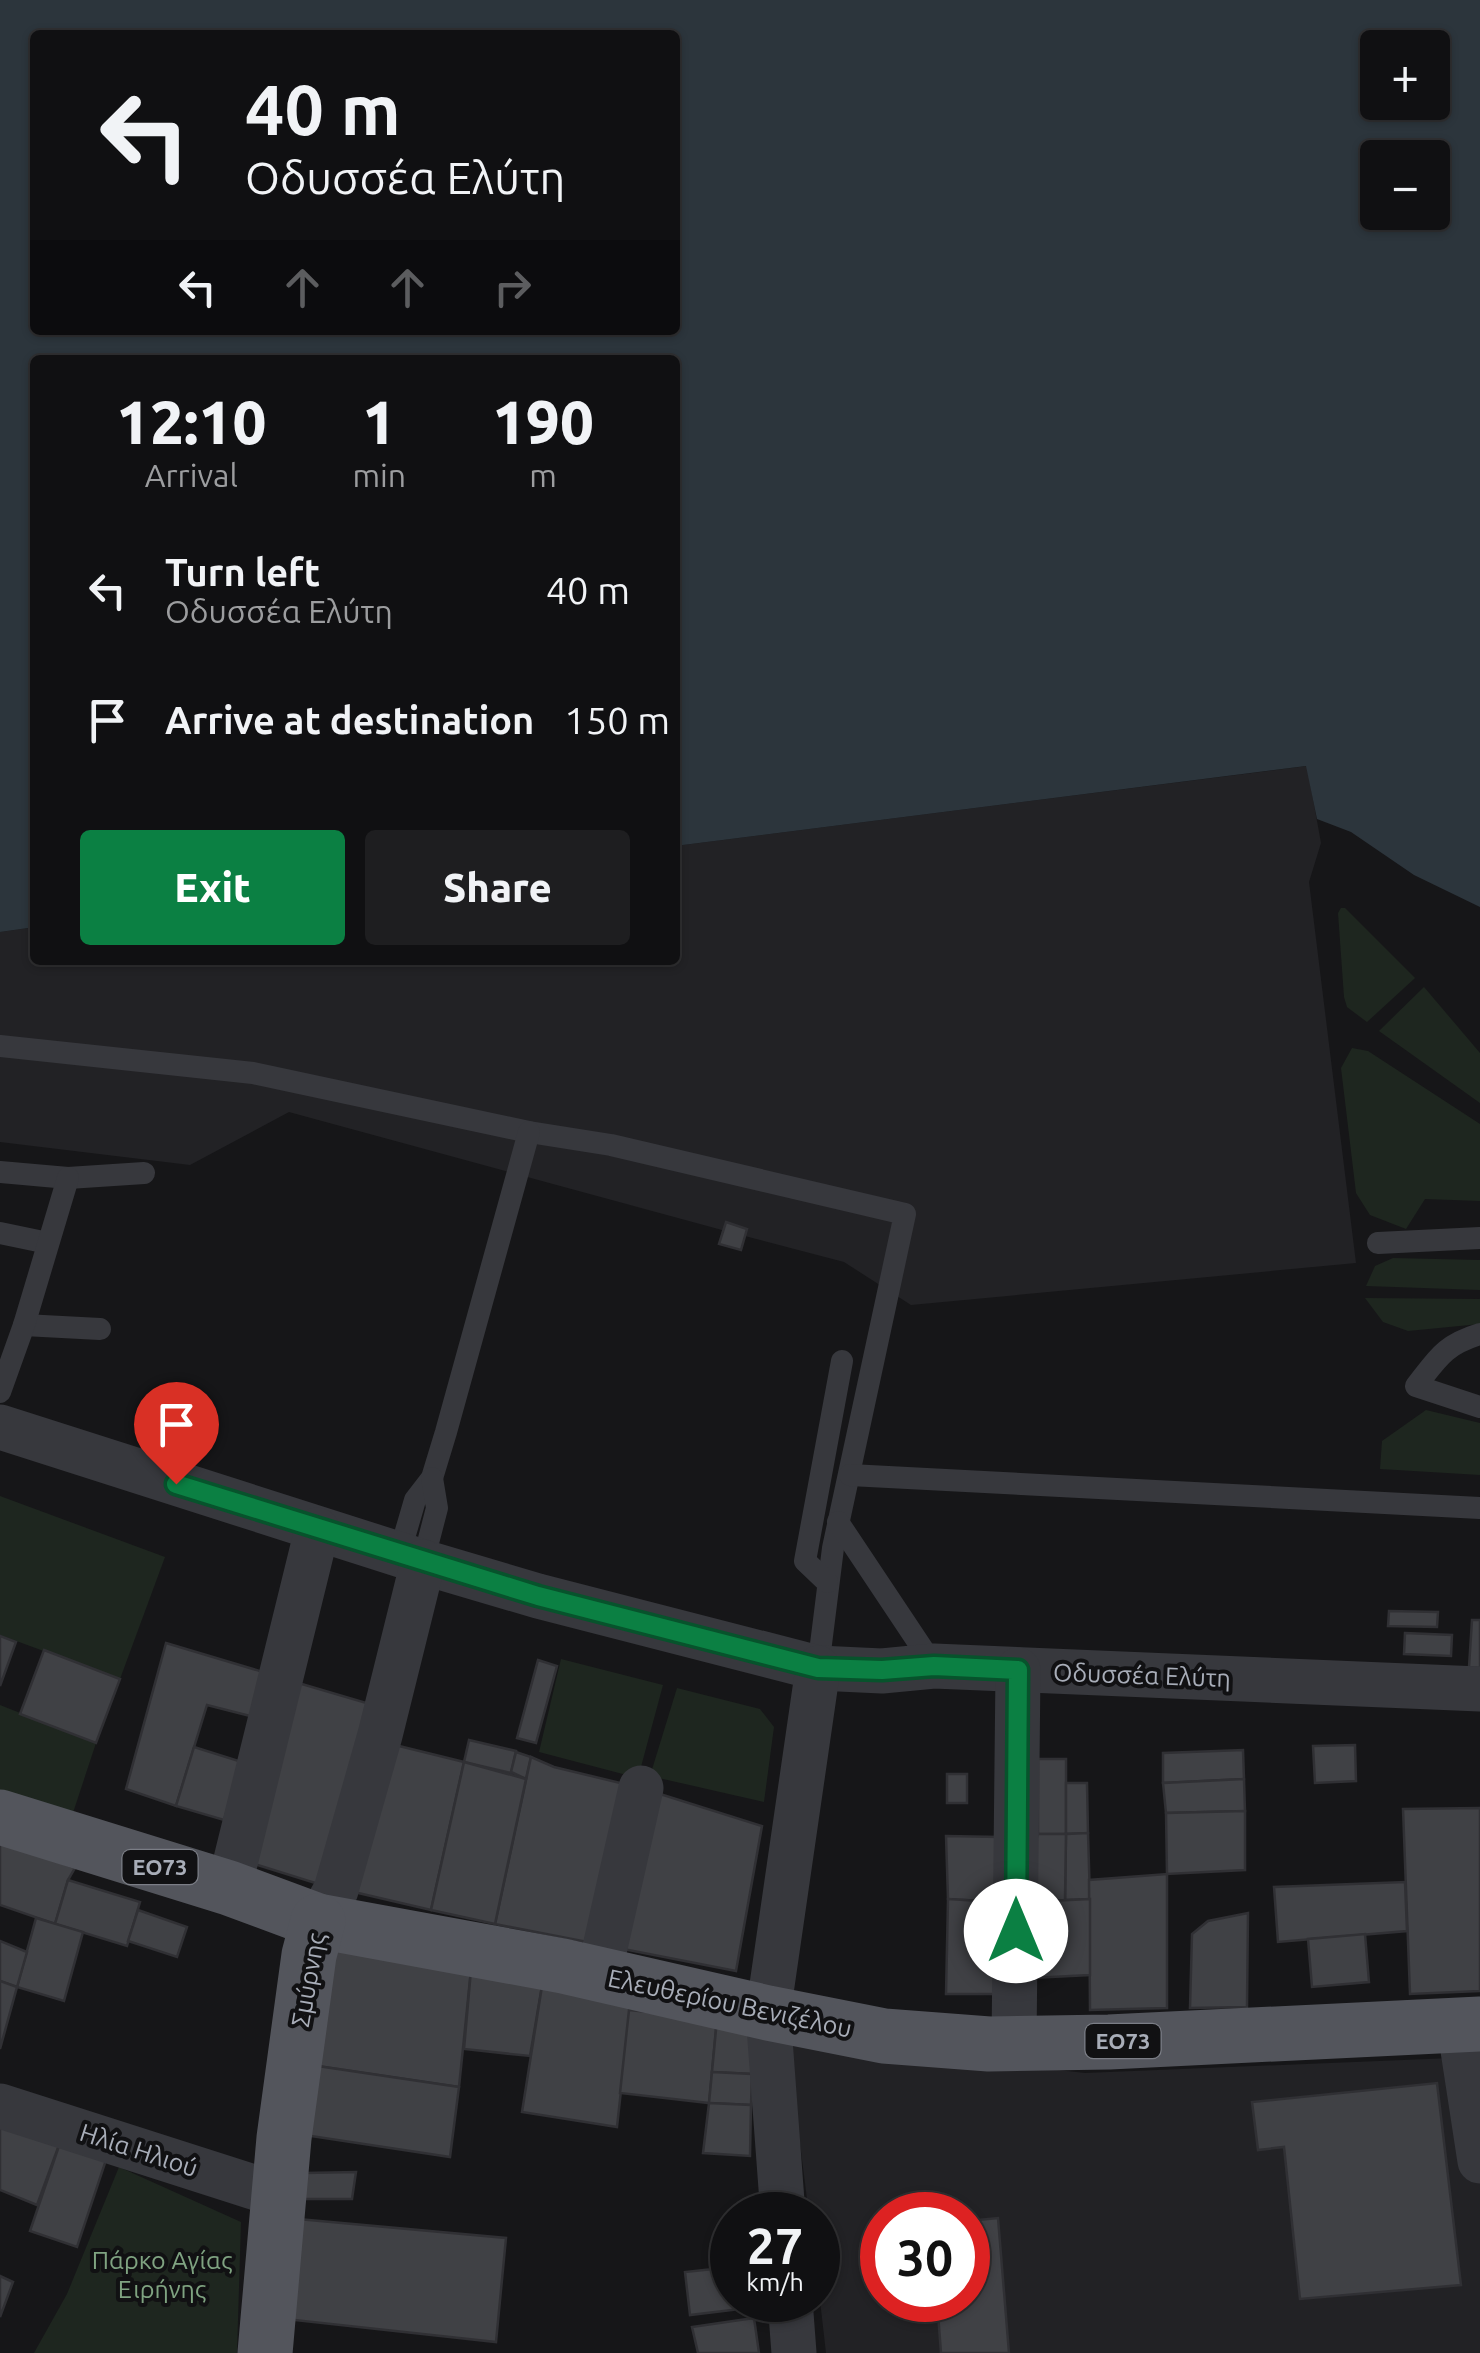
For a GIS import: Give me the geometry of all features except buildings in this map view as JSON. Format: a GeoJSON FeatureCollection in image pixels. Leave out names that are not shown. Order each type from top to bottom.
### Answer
{"type":"FeatureCollection","features":[{"type":"Feature","properties":{"kind":"main road","name":"Ελευθερίου Βενιζέλου"},"geometry":{"type":"LineString","coordinates":[[0,1816],[228,1888],[318,1921],[599,1974],[768,2014],[884,2036],[1014,2043],[1109,2042],[1469,2024]]}},
{"type":"Feature","properties":{"kind":"main road","name":"Σμύρνης"},"geometry":{"type":"LineString","coordinates":[[265,2353],[278,2195],[309,1955],[318,1921]]}},
{"type":"Feature","properties":{"kind":"street","name":"Οδυσσέα Ελύτη"},"geometry":{"type":"LineString","coordinates":[[0,1427],[411,1559],[818,1668],[882,1670],[934,1666],[1480,1689]]}},
{"type":"Feature","properties":{"kind":"street"},"geometry":{"type":"LineString","coordinates":[[228,1888],[317,1530]]}},
{"type":"Feature","properties":{"kind":"street","name":"Σμύρνης"},"geometry":{"type":"LineString","coordinates":[[318,1921],[336,1890],[411,1559]]}},
{"type":"Feature","properties":{"kind":"street"},"geometry":{"type":"LineString","coordinates":[[782,2192],[768,2014],[818,1668]]}},
{"type":"Feature","properties":{"kind":"street"},"geometry":{"type":"LineString","coordinates":[[1014,2043],[1018,1670]]}},
{"type":"Feature","properties":{"kind":"street"},"geometry":{"type":"LineString","coordinates":[[599,1974],[641,1788]]}},
{"type":"Feature","properties":{"kind":"street"},"geometry":{"type":"LineString","coordinates":[[1469,2024],[1480,2162]]}},
{"type":"Feature","properties":{"kind":"street","name":"Ηλία Ηλιού"},"geometry":{"type":"LineString","coordinates":[[0,2106],[278,2195]]}},
{"type":"Feature","properties":{"kind":"street"},"geometry":{"type":"LineString","coordinates":[[792,2322],[794,2353]]}},
{"type":"Feature","properties":{"kind":"lane"},"geometry":{"type":"LineString","coordinates":[[0,1046],[253,1073],[529,1132],[611,1145],[905,1214],[838,1522],[818,1668]]}},
{"type":"Feature","properties":{"kind":"lane"},"geometry":{"type":"LineString","coordinates":[[411,1559],[437,1508],[432,1478],[529,1132]]}},
{"type":"Feature","properties":{"kind":"lane"},"geometry":{"type":"LineString","coordinates":[[0,1172],[68,1178],[144,1173]]}},
{"type":"Feature","properties":{"kind":"lane"},"geometry":{"type":"LineString","coordinates":[[0,1392],[68,1178]]}},
{"type":"Feature","properties":{"kind":"lane"},"geometry":{"type":"LineString","coordinates":[[0,1233],[48,1243]]}},
{"type":"Feature","properties":{"kind":"lane"},"geometry":{"type":"LineString","coordinates":[[1378,1243],[1480,1238]]}},
{"type":"Feature","properties":{"kind":"lane"},"geometry":{"type":"LineString","coordinates":[[24,1325],[100,1329]]}},
{"type":"Feature","properties":{"kind":"lane"},"geometry":{"type":"LineString","coordinates":[[1480,1334],[1456,1342],[1416,1386],[1480,1407]]}},
{"type":"Feature","properties":{"kind":"lane"},"geometry":{"type":"LineString","coordinates":[[827,1582],[805,1561],[842,1362],[868,1397]]}},
{"type":"Feature","properties":{"kind":"lane"},"geometry":{"type":"LineString","coordinates":[[850,1475],[1480,1508]]}},
{"type":"Feature","properties":{"kind":"lane"},"geometry":{"type":"LineString","coordinates":[[838,1522],[934,1666]]}},
{"type":"Feature","properties":{"kind":"shaded area"},"geometry":{"type":"Polygon","coordinates":[[[0,0],[1480,0],[1480,907],[1414,875],[1351,832],[1317,819],[1306,766],[680,845],[680,355],[30,355],[30,928],[0,932],[0,0]]]}},
{"type":"Feature","properties":{"kind":"shaded area"},"geometry":{"type":"Polygon","coordinates":[[[1307,766],[1321,843],[1309,882],[1356,1263],[911,1305],[844,1262],[745,1236],[741,1250],[719,1244],[722,1230],[289,1112],[190,1165],[0,1142],[0,932],[30,928],[30,965],[680,965],[680,845],[1307,766]]]}},
{"type":"Feature","properties":{"kind":"shaded area"},"geometry":{"type":"Polygon","coordinates":[[[787,2040],[1085,2073],[1476,2057],[1480,2082],[1480,2353],[826,2353],[822,2322],[840,2322],[840,2192],[806,2192],[787,2040]]]}},
{"type":"Feature","properties":{"kind":"green space"},"geometry":{"type":"Polygon","coordinates":[[[1341,908],[1415,978],[1367,1022],[1347,1007],[1344,997],[1338,913],[1341,908]]]}},
{"type":"Feature","properties":{"kind":"green space"},"geometry":{"type":"Polygon","coordinates":[[[1424,987],[1480,1053],[1480,1103],[1379,1031],[1424,987]]]}},
{"type":"Feature","properties":{"kind":"green space"},"geometry":{"type":"Polygon","coordinates":[[[1352,1048],[1368,1051],[1480,1124],[1480,1201],[1425,1199],[1406,1229],[1370,1215],[1356,1193],[1341,1068],[1352,1048]]]}},
{"type":"Feature","properties":{"kind":"green space"},"geometry":{"type":"Polygon","coordinates":[[[1393,1258],[1480,1260],[1480,1290],[1366,1286],[1375,1266],[1393,1258]]]}},
{"type":"Feature","properties":{"kind":"green space"},"geometry":{"type":"Polygon","coordinates":[[[1365,1298],[1480,1299],[1480,1324],[1408,1331],[1383,1322],[1365,1298]]]}},
{"type":"Feature","properties":{"kind":"green space"},"geometry":{"type":"Polygon","coordinates":[[[1426,1410],[1480,1423],[1480,1475],[1380,1469],[1382,1441],[1426,1410]]]}},
{"type":"Feature","properties":{"kind":"green space"},"geometry":{"type":"Polygon","coordinates":[[[0,1496],[165,1557],[120,1679],[0,1635],[0,1496]]]}},
{"type":"Feature","properties":{"kind":"green space"},"geometry":{"type":"Polygon","coordinates":[[[561,1659],[663,1685],[638,1778],[539,1752],[561,1659]]]}},
{"type":"Feature","properties":{"kind":"green space"},"geometry":{"type":"Polygon","coordinates":[[[677,1688],[760,1709],[774,1727],[764,1802],[650,1776],[677,1688]]]}},
{"type":"Feature","properties":{"kind":"green space"},"geometry":{"type":"Polygon","coordinates":[[[0,1705],[96,1743],[68,1828],[0,1803],[0,1705]]]}},
{"type":"Feature","properties":{"kind":"green space","name":"Πάρκο Αγίας Ειρήνης"},"geometry":{"type":"Polygon","coordinates":[[[119,2167],[241,2222],[237,2353],[34,2353],[67,2294],[119,2167]]]}},
{"type":"Feature","properties":{"kind":"route"},"geometry":{"type":"LineString","coordinates":[[176,1484],[538,1596],[818,1668],[882,1670],[934,1666],[1018,1670],[1016,1931]]}}]}
